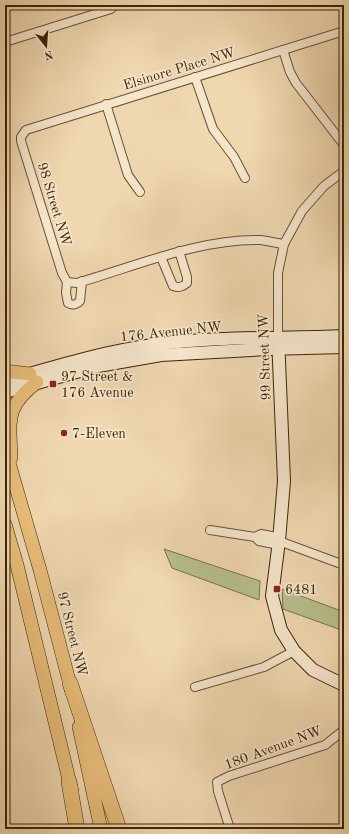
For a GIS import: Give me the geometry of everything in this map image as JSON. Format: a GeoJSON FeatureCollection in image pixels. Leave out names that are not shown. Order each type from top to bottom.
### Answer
{"type":"FeatureCollection","features":[{"type":"Feature","properties":{"kind":"highway"},"geometry":{"type":"LineString","coordinates":[[70,683],[118,829]]}},
{"type":"Feature","properties":{"kind":"highway"},"geometry":{"type":"LineString","coordinates":[[69,782],[77,829]]}},
{"type":"Feature","properties":{"kind":"main road"},"geometry":{"type":"LineString","coordinates":[[5,371],[33,378],[16,401],[12,410],[10,419],[11,470]]}},
{"type":"Feature","properties":{"kind":"main road","name":"97 Street NW"},"geometry":{"type":"LineString","coordinates":[[5,449],[40,570],[70,683],[101,829]]}},
{"type":"Feature","properties":{"kind":"main road"},"geometry":{"type":"LineString","coordinates":[[5,524],[17,565],[81,829]]}},
{"type":"Feature","properties":{"kind":"street"},"geometry":{"type":"LineString","coordinates":[[5,42],[111,9],[114,5]]}},
{"type":"Feature","properties":{"kind":"street","name":"Elsinore Place NW"},"geometry":{"type":"LineString","coordinates":[[23,134],[26,130],[33,127],[344,31]]}},
{"type":"Feature","properties":{"kind":"street"},"geometry":{"type":"LineString","coordinates":[[283,50],[290,72],[296,83],[344,145]]}},
{"type":"Feature","properties":{"kind":"street"},"geometry":{"type":"LineString","coordinates":[[195,77],[213,129],[234,157],[245,178]]}},
{"type":"Feature","properties":{"kind":"street"},"geometry":{"type":"LineString","coordinates":[[106,104],[128,175],[140,192]]}},
{"type":"Feature","properties":{"kind":"street","name":"98 Street NW"},"geometry":{"type":"LineString","coordinates":[[23,134],[21,137],[22,141],[62,273],[67,282]]}},
{"type":"Feature","properties":{"kind":"street","name":"99 Street NW"},"geometry":{"type":"LineString","coordinates":[[344,171],[324,186],[302,211],[284,244],[278,273],[278,343],[284,481],[279,541],[272,596],[281,630],[294,650],[313,670],[344,685]]}},
{"type":"Feature","properties":{"kind":"street"},"geometry":{"type":"LineString","coordinates":[[82,281],[80,301],[75,305],[72,305],[68,302],[67,298],[67,282],[71,283],[82,281],[179,251],[226,242],[261,240],[284,244]]}},
{"type":"Feature","properties":{"kind":"street"},"geometry":{"type":"LineString","coordinates":[[161,257],[173,286],[178,288],[182,287],[187,283],[187,277],[179,251]]}},
{"type":"Feature","properties":{"kind":"street","name":"176 Avenue NW"},"geometry":{"type":"LineString","coordinates":[[5,381],[33,378],[143,357],[344,336]]}},
{"type":"Feature","properties":{"kind":"street","name":"176 Avenue NW"},"geometry":{"type":"LineString","coordinates":[[278,343],[344,346]]}},
{"type":"Feature","properties":{"kind":"street","name":"176 Avenue NW"},"geometry":{"type":"LineString","coordinates":[[5,392],[33,378]]}},
{"type":"Feature","properties":{"kind":"street"},"geometry":{"type":"LineString","coordinates":[[210,530],[255,536],[259,541],[274,544],[279,541],[344,565]]}},
{"type":"Feature","properties":{"kind":"street"},"geometry":{"type":"LineString","coordinates":[[195,687],[264,668],[294,650]]}},
{"type":"Feature","properties":{"kind":"street","name":"180 Avenue NW"},"geometry":{"type":"LineString","coordinates":[[230,829],[218,791],[217,782],[229,776],[325,745],[344,730]]}},
{"type":"Feature","properties":{"kind":"green space"},"geometry":{"type":"Polygon","coordinates":[[[164,549],[260,581],[259,600],[172,568],[164,549]]]}},
{"type":"Feature","properties":{"kind":"green space"},"geometry":{"type":"Polygon","coordinates":[[[282,589],[344,612],[344,631],[283,609],[282,589]]]}},
{"type":"Feature","properties":{"kind":"place","name":"97 Street & 176 Avenue"},"geometry":{"type":"Point","coordinates":[53,384]}},
{"type":"Feature","properties":{"kind":"place","name":"7-Eleven"},"geometry":{"type":"Point","coordinates":[64,433]}},
{"type":"Feature","properties":{"kind":"place","name":"6481"},"geometry":{"type":"Point","coordinates":[277,589]}}]}
